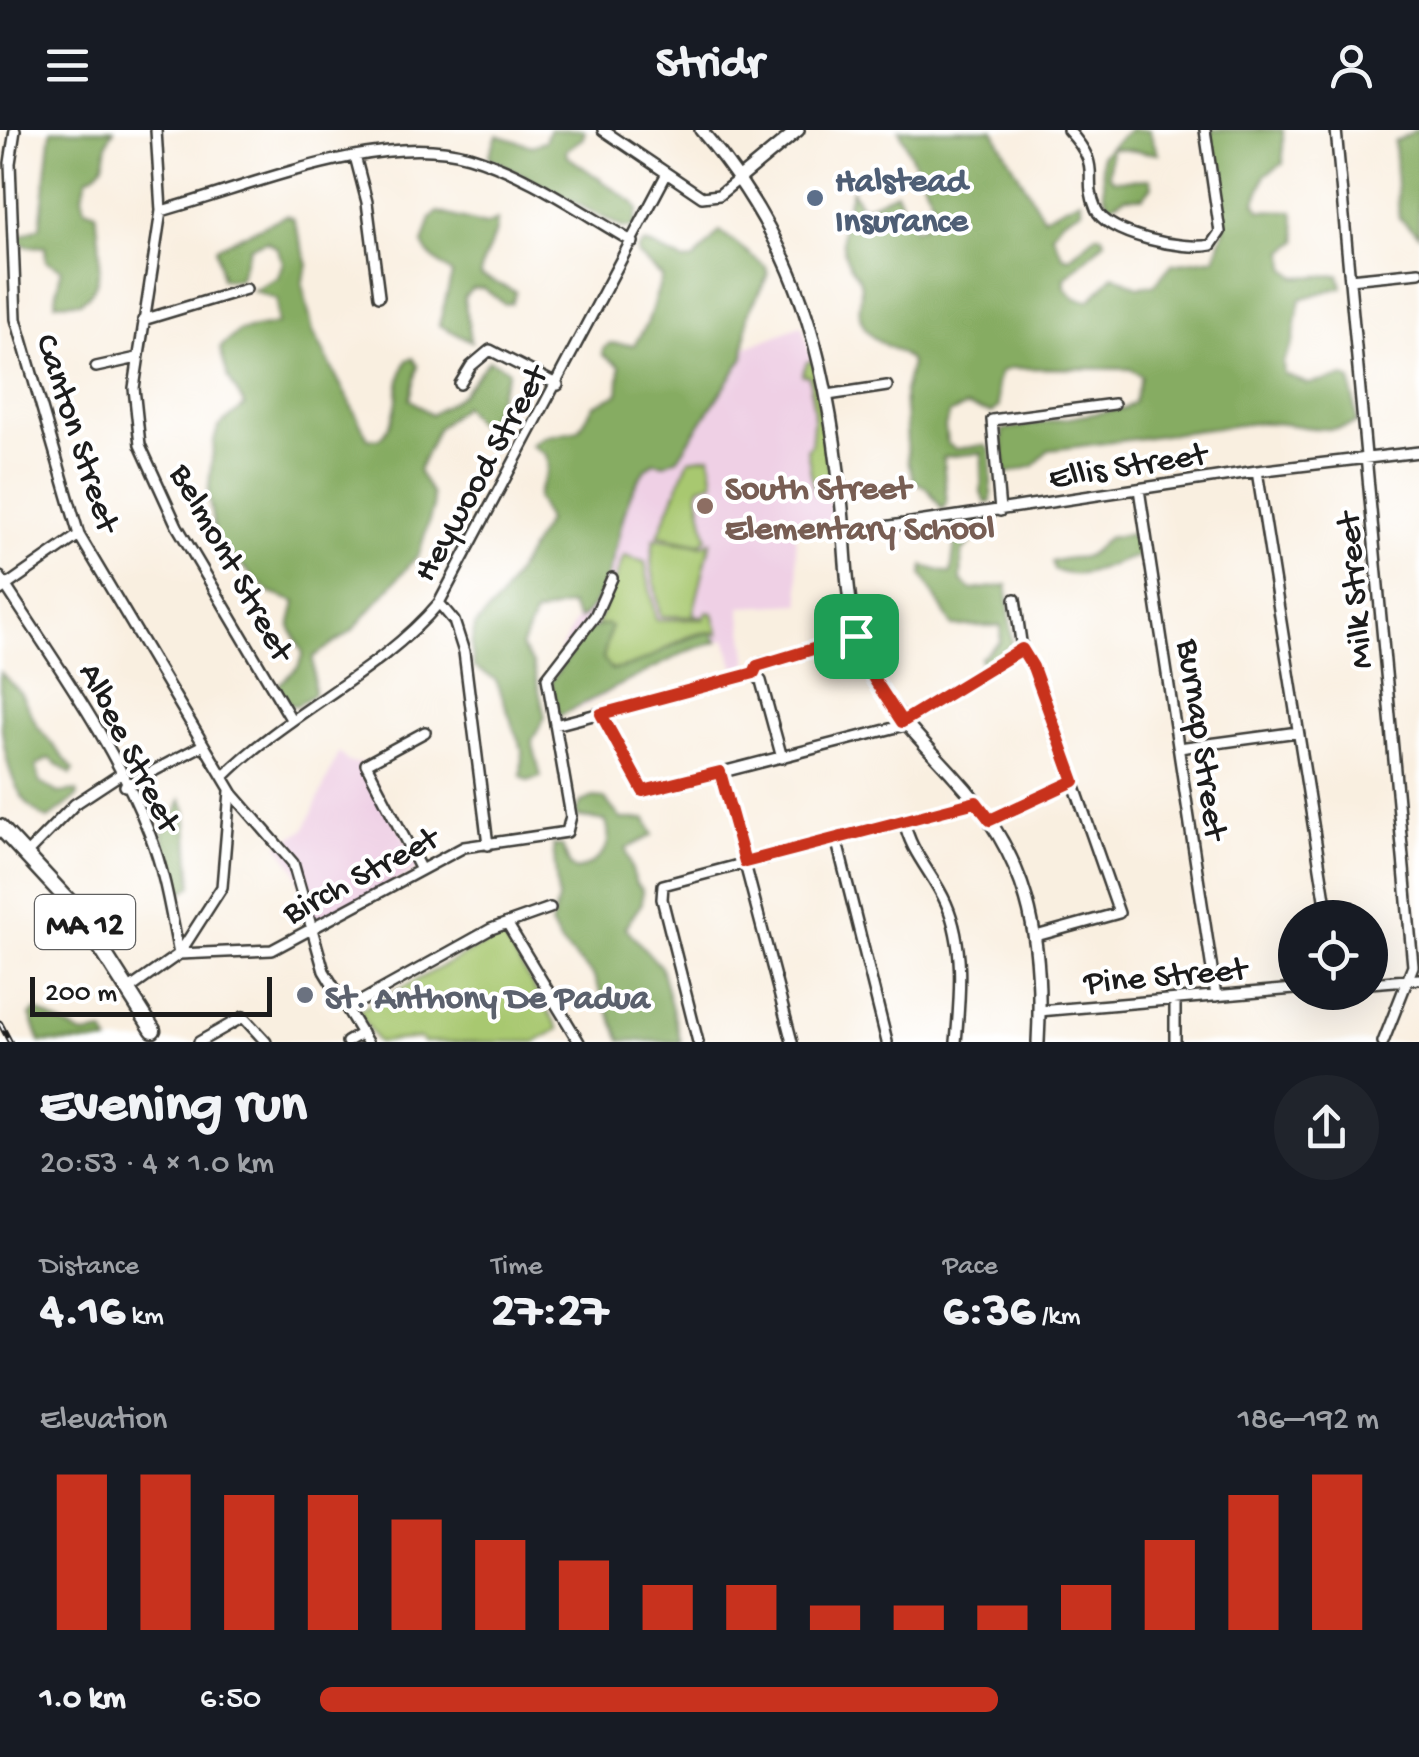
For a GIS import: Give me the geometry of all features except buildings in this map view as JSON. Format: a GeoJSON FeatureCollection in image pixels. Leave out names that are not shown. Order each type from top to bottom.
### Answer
{"type":"FeatureCollection","features":[{"type":"Feature","properties":{"kind":"highway","name":"MA 12"},"geometry":{"type":"LineString","coordinates":[[0,827],[76,909],[157,1036]]}},
{"type":"Feature","properties":{"kind":"main road"},"geometry":{"type":"LineString","coordinates":[[701,130],[765,216],[804,298],[828,395],[856,636],[874,679],[903,723],[990,820],[1017,869],[1036,936],[1038,1042]]}},
{"type":"Feature","properties":{"kind":"main road"},"geometry":{"type":"LineString","coordinates":[[740,178],[798,130]]}},
{"type":"Feature","properties":{"kind":"street","name":"Canton Street"},"geometry":{"type":"LineString","coordinates":[[15,130],[10,164],[16,320],[79,535],[230,788],[293,864],[324,971],[365,1038]]}},
{"type":"Feature","properties":{"kind":"street","name":"Belmont Street"},"geometry":{"type":"LineString","coordinates":[[156,130],[162,211],[137,358],[136,419],[154,482],[291,719]]}},
{"type":"Feature","properties":{"kind":"street"},"geometry":{"type":"LineString","coordinates":[[603,130],[666,176],[706,198],[719,195],[740,178]]}},
{"type":"Feature","properties":{"kind":"street"},"geometry":{"type":"LineString","coordinates":[[1068,130],[1088,155],[1095,206],[1110,224],[1181,246],[1205,246],[1216,241],[1220,228],[1205,130]]}},
{"type":"Feature","properties":{"kind":"street","name":"Milk Street"},"geometry":{"type":"LineString","coordinates":[[1336,130],[1414,979],[1383,1042]]}},
{"type":"Feature","properties":{"kind":"street"},"geometry":{"type":"LineString","coordinates":[[162,211],[355,156],[408,148],[448,151],[488,162],[633,242]]}},
{"type":"Feature","properties":{"kind":"street"},"geometry":{"type":"LineString","coordinates":[[355,156],[367,202],[379,296]]}},
{"type":"Feature","properties":{"kind":"street","name":"Heywood Street"},"geometry":{"type":"LineString","coordinates":[[224,776],[291,719],[399,642],[439,603],[666,176]]}},
{"type":"Feature","properties":{"kind":"street"},"geometry":{"type":"LineString","coordinates":[[1350,279],[1419,272]]}},
{"type":"Feature","properties":{"kind":"street"},"geometry":{"type":"LineString","coordinates":[[144,320],[246,289]]}},
{"type":"Feature","properties":{"kind":"street"},"geometry":{"type":"LineString","coordinates":[[460,384],[490,350],[558,384]]}},
{"type":"Feature","properties":{"kind":"street"},"geometry":{"type":"LineString","coordinates":[[96,366],[137,358]]}},
{"type":"Feature","properties":{"kind":"street"},"geometry":{"type":"LineString","coordinates":[[828,395],[887,386]]}},
{"type":"Feature","properties":{"kind":"street"},"geometry":{"type":"LineString","coordinates":[[1000,511],[992,420],[1114,404]]}},
{"type":"Feature","properties":{"kind":"street","name":"Ellis Street"},"geometry":{"type":"LineString","coordinates":[[844,533],[1257,471],[1419,452]]}},
{"type":"Feature","properties":{"kind":"street"},"geometry":{"type":"LineString","coordinates":[[1257,471],[1325,900]]}},
{"type":"Feature","properties":{"kind":"street","name":"Burnap Street"},"geometry":{"type":"LineString","coordinates":[[1139,489],[1216,996]]}},
{"type":"Feature","properties":{"kind":"street"},"geometry":{"type":"LineString","coordinates":[[2,585],[79,535]]}},
{"type":"Feature","properties":{"kind":"street"},"geometry":{"type":"LineString","coordinates":[[612,578],[595,616],[548,675],[555,725],[754,673]]}},
{"type":"Feature","properties":{"kind":"street","name":"Albee Street"},"geometry":{"type":"LineString","coordinates":[[2,585],[60,665],[156,852],[178,954]]}},
{"type":"Feature","properties":{"kind":"street"},"geometry":{"type":"LineString","coordinates":[[1015,599],[1022,649],[1033,667],[1119,913],[1036,936]]}},
{"type":"Feature","properties":{"kind":"street"},"geometry":{"type":"LineString","coordinates":[[439,603],[454,621],[464,652],[488,844]]}},
{"type":"Feature","properties":{"kind":"street"},"geometry":{"type":"LineString","coordinates":[[754,673],[757,666],[781,656],[856,636]]}},
{"type":"Feature","properties":{"kind":"street"},"geometry":{"type":"LineString","coordinates":[[601,714],[643,791],[782,758],[903,723],[1022,649]]}},
{"type":"Feature","properties":{"kind":"street"},"geometry":{"type":"LineString","coordinates":[[754,673],[761,681],[782,758]]}},
{"type":"Feature","properties":{"kind":"street","name":"Birch Street"},"geometry":{"type":"LineString","coordinates":[[178,954],[272,950],[464,847],[568,830],[571,816],[555,725]]}},
{"type":"Feature","properties":{"kind":"street"},"geometry":{"type":"LineString","coordinates":[[420,868],[366,764],[425,732]]}},
{"type":"Feature","properties":{"kind":"street"},"geometry":{"type":"LineString","coordinates":[[1178,748],[1298,732]]}},
{"type":"Feature","properties":{"kind":"street"},"geometry":{"type":"LineString","coordinates":[[26,854],[75,804],[203,745]]}},
{"type":"Feature","properties":{"kind":"street"},"geometry":{"type":"LineString","coordinates":[[720,772],[792,1042]]}},
{"type":"Feature","properties":{"kind":"street"},"geometry":{"type":"LineString","coordinates":[[990,820],[1074,781]]}},
{"type":"Feature","properties":{"kind":"street"},"geometry":{"type":"LineString","coordinates":[[128,990],[178,954],[222,887],[230,788]]}},
{"type":"Feature","properties":{"kind":"street"},"geometry":{"type":"LineString","coordinates":[[698,1042],[662,887],[976,802]]}},
{"type":"Feature","properties":{"kind":"street"},"geometry":{"type":"LineString","coordinates":[[904,820],[911,848],[940,891],[954,929],[959,970],[956,1042]]}},
{"type":"Feature","properties":{"kind":"street"},"geometry":{"type":"LineString","coordinates":[[836,838],[887,1042]]}},
{"type":"Feature","properties":{"kind":"street"},"geometry":{"type":"LineString","coordinates":[[347,1009],[506,923],[550,908]]}},
{"type":"Feature","properties":{"kind":"street"},"geometry":{"type":"LineString","coordinates":[[506,923],[578,1042]]}},
{"type":"Feature","properties":{"kind":"street"},"geometry":{"type":"LineString","coordinates":[[1388,981],[1414,979]]}},
{"type":"Feature","properties":{"kind":"street","name":"Pine Street"},"geometry":{"type":"LineString","coordinates":[[1039,1012],[1278,991]]}},
{"type":"Feature","properties":{"kind":"street"},"geometry":{"type":"LineString","coordinates":[[1175,1000],[1175,1042]]}},
{"type":"Feature","properties":{"kind":"street"},"geometry":{"type":"LineString","coordinates":[[199,1042],[245,1017],[266,1042]]}},
{"type":"Feature","properties":{"kind":"street"},"geometry":{"type":"LineString","coordinates":[[348,1042],[365,1038]]}},
{"type":"Feature","properties":{"kind":"shaded area","name":"South Street Elementary School"},"geometry":{"type":"Polygon","coordinates":[[[802,325],[814,370],[833,521],[794,524],[801,604],[740,607],[748,663],[740,668],[735,669],[726,639],[688,651],[577,710],[557,715],[551,681],[564,665],[558,654],[587,599],[618,393],[652,327],[723,379],[745,348],[802,325]]]}},
{"type":"Feature","properties":{"kind":"shaded area"},"geometry":{"type":"Polygon","coordinates":[[[339,752],[348,762],[366,764],[420,868],[314,929],[296,870],[278,845],[305,829],[339,752]]]}},
{"type":"Feature","properties":{"kind":"green space"},"geometry":{"type":"Polygon","coordinates":[[[51,130],[114,130],[104,162],[88,177],[82,195],[85,208],[96,212],[100,262],[95,285],[80,302],[55,303],[61,269],[46,261],[45,247],[26,246],[16,238],[40,227],[51,130]]]}},
{"type":"Feature","properties":{"kind":"green space"},"geometry":{"type":"Polygon","coordinates":[[[549,130],[585,130],[583,138],[566,150],[567,156],[634,203],[638,210],[633,228],[623,228],[489,157],[497,135],[532,146],[545,141],[549,130]]]}},
{"type":"Feature","properties":{"kind":"green space"},"geometry":{"type":"Polygon","coordinates":[[[899,130],[993,130],[1043,217],[1080,199],[1082,209],[1061,221],[1052,234],[1063,256],[1069,258],[1097,234],[1105,241],[1065,278],[1065,288],[1075,298],[1089,301],[1114,275],[1138,287],[1154,285],[1172,264],[1215,258],[1224,229],[1210,130],[1283,130],[1283,164],[1265,175],[1255,202],[1260,210],[1293,211],[1298,241],[1285,251],[1286,268],[1296,277],[1339,275],[1342,287],[1300,299],[1293,343],[1283,362],[1284,374],[1308,384],[1346,377],[1351,381],[1357,423],[1320,429],[1257,423],[1048,450],[1034,466],[1005,474],[1002,430],[1125,408],[1134,402],[1141,376],[1130,369],[1011,368],[1001,372],[997,383],[999,407],[992,413],[966,406],[949,414],[945,427],[947,443],[955,449],[985,445],[991,452],[991,502],[986,503],[981,493],[982,453],[943,457],[947,504],[942,509],[927,488],[914,481],[908,462],[904,392],[911,363],[873,337],[861,321],[861,286],[843,247],[844,219],[852,190],[862,208],[896,192],[915,229],[940,217],[899,130]]]}},
{"type":"Feature","properties":{"kind":"green space"},"geometry":{"type":"Polygon","coordinates":[[[1129,130],[1149,130],[1158,154],[1111,148],[1109,175],[1114,180],[1150,179],[1152,186],[1143,197],[1125,197],[1110,206],[1104,193],[1101,155],[1129,130]]]}},
{"type":"Feature","properties":{"kind":"green space"},"geometry":{"type":"Polygon","coordinates":[[[1416,130],[1419,235],[1399,218],[1394,142],[1416,130]]]}},
{"type":"Feature","properties":{"kind":"green space"},"geometry":{"type":"Polygon","coordinates":[[[438,212],[485,225],[497,220],[481,276],[516,292],[512,303],[505,304],[483,288],[472,289],[464,297],[471,341],[439,325],[452,274],[429,255],[423,244],[431,218],[438,212]]]}},
{"type":"Feature","properties":{"kind":"green space"},"geometry":{"type":"Polygon","coordinates":[[[286,215],[293,218],[308,265],[302,283],[313,331],[368,438],[378,439],[391,422],[407,360],[413,358],[418,366],[410,399],[431,415],[462,394],[489,360],[509,370],[484,432],[463,406],[438,428],[418,471],[432,494],[433,507],[419,554],[351,632],[313,657],[314,694],[296,706],[289,704],[278,685],[298,667],[303,653],[290,627],[296,602],[270,593],[216,540],[208,494],[218,427],[245,406],[228,377],[220,348],[239,331],[277,324],[277,299],[253,290],[278,277],[283,262],[277,248],[267,241],[250,247],[239,280],[222,279],[216,248],[286,215]]]}},
{"type":"Feature","properties":{"kind":"green space"},"geometry":{"type":"Polygon","coordinates":[[[720,231],[766,267],[768,275],[748,314],[744,357],[678,458],[665,464],[653,462],[639,479],[622,520],[612,564],[594,604],[579,620],[570,605],[535,614],[521,647],[533,664],[545,717],[532,741],[541,777],[528,781],[521,776],[522,750],[496,680],[474,667],[471,645],[475,626],[501,598],[547,521],[537,498],[546,473],[546,455],[531,445],[543,437],[579,430],[594,405],[618,394],[620,366],[603,355],[603,349],[610,343],[634,345],[647,324],[662,277],[638,255],[638,249],[645,243],[684,261],[694,260],[720,231]]]}},
{"type":"Feature","properties":{"kind":"green space"},"geometry":{"type":"Polygon","coordinates":[[[813,360],[831,488],[826,497],[814,492],[807,449],[811,445],[814,414],[809,376],[802,375],[807,362],[813,360]]]}},
{"type":"Feature","properties":{"kind":"green space"},"geometry":{"type":"Polygon","coordinates":[[[710,456],[714,482],[700,486],[698,491],[707,538],[700,544],[658,536],[689,459],[710,456]]]}},
{"type":"Feature","properties":{"kind":"green space"},"geometry":{"type":"Polygon","coordinates":[[[965,523],[977,525],[981,533],[962,552],[961,581],[972,590],[1007,585],[1012,645],[982,664],[980,658],[1000,642],[1001,626],[952,626],[922,575],[924,566],[951,574],[956,532],[965,523]]]}},
{"type":"Feature","properties":{"kind":"green space"},"geometry":{"type":"Polygon","coordinates":[[[1130,534],[1140,540],[1142,550],[1137,557],[1086,573],[1054,570],[1052,562],[1085,556],[1107,538],[1130,534]]]}},
{"type":"Feature","properties":{"kind":"green space"},"geometry":{"type":"Polygon","coordinates":[[[654,539],[702,546],[711,541],[693,614],[703,617],[660,616],[651,562],[654,539]]]}},
{"type":"Feature","properties":{"kind":"green space"},"geometry":{"type":"Polygon","coordinates":[[[624,556],[645,562],[656,620],[704,619],[707,612],[713,613],[719,634],[690,636],[636,665],[607,668],[603,658],[611,627],[597,625],[624,556]]]}},
{"type":"Feature","properties":{"kind":"green space"},"geometry":{"type":"Polygon","coordinates":[[[606,624],[611,627],[603,658],[611,670],[637,663],[698,635],[711,632],[718,641],[688,651],[559,716],[551,681],[587,630],[606,624]]]}},
{"type":"Feature","properties":{"kind":"green space"},"geometry":{"type":"Polygon","coordinates":[[[0,672],[20,692],[38,727],[74,770],[71,774],[49,758],[36,766],[40,783],[59,793],[77,791],[78,796],[48,819],[20,794],[12,775],[3,734],[0,672]]]}},
{"type":"Feature","properties":{"kind":"green space"},"geometry":{"type":"Polygon","coordinates":[[[604,798],[621,819],[646,819],[653,835],[626,849],[636,884],[642,890],[642,903],[625,927],[661,967],[681,1042],[621,1040],[593,975],[562,945],[551,925],[558,899],[553,845],[562,846],[570,866],[576,870],[593,863],[607,846],[606,821],[578,817],[576,812],[581,802],[604,798]]]}},
{"type":"Feature","properties":{"kind":"green space"},"geometry":{"type":"Polygon","coordinates":[[[181,799],[186,810],[192,886],[177,895],[162,833],[174,819],[181,799]]]}},
{"type":"Feature","properties":{"kind":"green space"},"geometry":{"type":"Polygon","coordinates":[[[502,935],[559,1029],[536,1042],[423,1042],[420,1038],[377,1042],[358,1011],[502,935]]]}},
{"type":"Feature","properties":{"kind":"green space"},"geometry":{"type":"Polygon","coordinates":[[[36,1010],[83,1035],[104,1032],[109,1042],[40,1042],[30,1015],[36,1010]]]}},
{"type":"Feature","properties":{"kind":"railway"},"geometry":{"type":"LineString","coordinates":[[0,1023],[10,1042]]}},
{"type":"Feature","properties":{"kind":"place","name":"Halstead Insurance"},"geometry":{"type":"Point","coordinates":[815,198]}},
{"type":"Feature","properties":{"kind":"place","name":"South Street Elementary School"},"geometry":{"type":"Point","coordinates":[705,506]}},
{"type":"Feature","properties":{"kind":"place","name":"St. Anthony De Padua"},"geometry":{"type":"Point","coordinates":[305,995]}},
{"type":"Feature","properties":{"kind":"route"},"geometry":{"type":"LineString","coordinates":[[856,636],[874,679],[902,722],[1022,649],[1033,667],[1074,781],[990,820],[976,802],[745,862],[720,772],[643,791],[601,714],[754,673],[757,666],[781,656],[856,636]]}}]}
